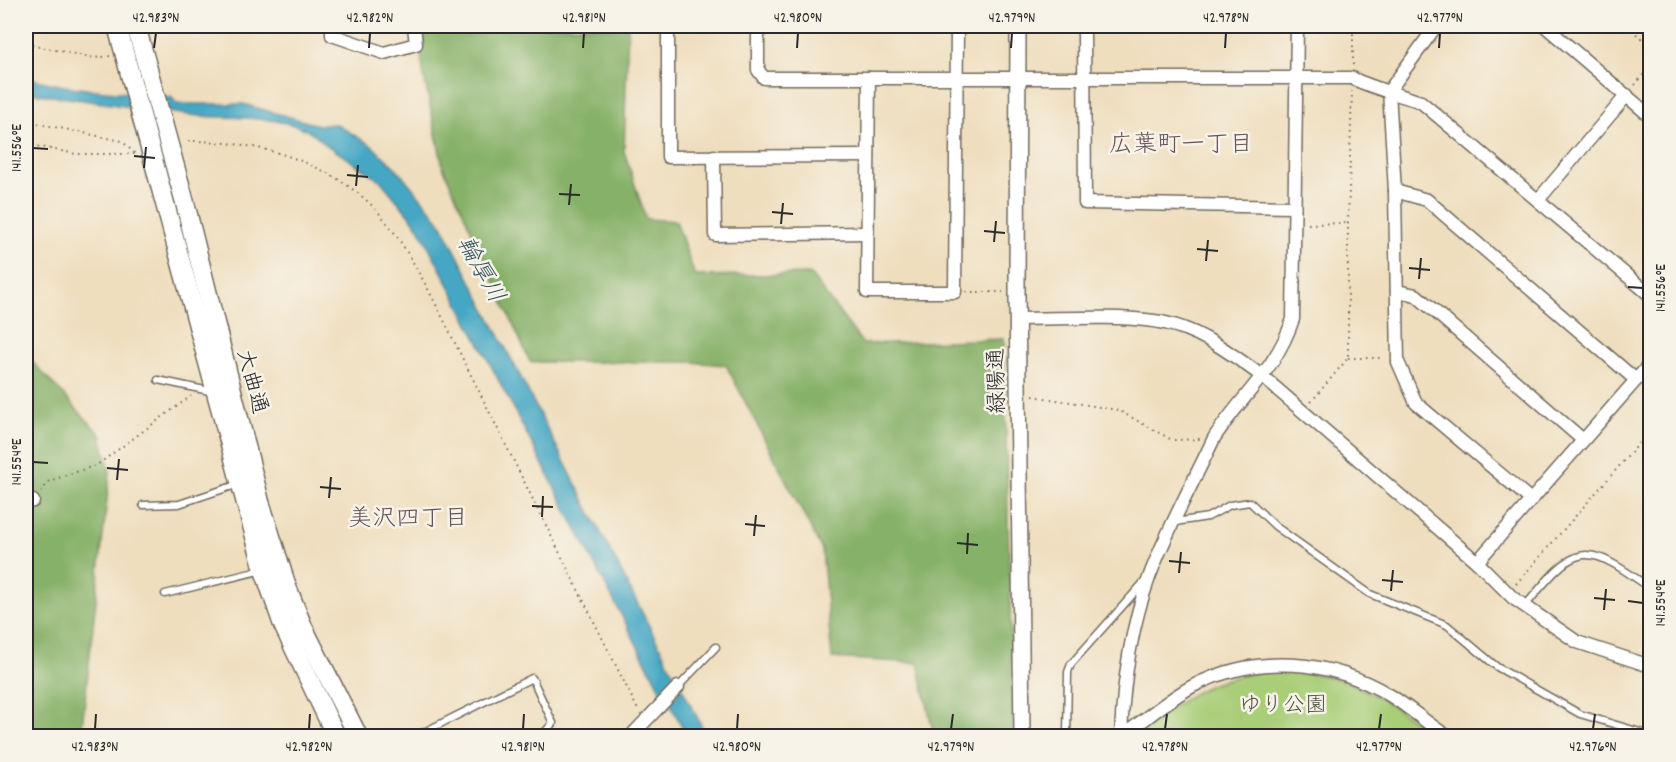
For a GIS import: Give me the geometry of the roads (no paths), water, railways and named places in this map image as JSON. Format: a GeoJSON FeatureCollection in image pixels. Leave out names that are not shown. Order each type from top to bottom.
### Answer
{"type":"FeatureCollection","features":[{"type":"Feature","properties":{"kind":"main road","name":"大曲通"},"geometry":{"type":"LineString","coordinates":[[117,26],[119,56],[151,146],[239,484],[264,570],[283,625],[336,736]]}},
{"type":"Feature","properties":{"kind":"main road","name":"大曲通"},"geometry":{"type":"LineString","coordinates":[[136,26],[144,54],[151,146],[184,199],[260,502],[287,587],[303,627],[358,736]]}},
{"type":"Feature","properties":{"kind":"street"},"geometry":{"type":"LineString","coordinates":[[332,26],[332,35],[384,53],[416,44],[414,26]]}},
{"type":"Feature","properties":{"kind":"street"},"geometry":{"type":"LineString","coordinates":[[668,26],[668,157],[868,156]]}},
{"type":"Feature","properties":{"kind":"street"},"geometry":{"type":"LineString","coordinates":[[758,26],[758,70],[764,78],[1352,78],[1370,87],[1421,102],[1539,199],[1650,295]]}},
{"type":"Feature","properties":{"kind":"street"},"geometry":{"type":"LineString","coordinates":[[869,78],[867,292],[955,292],[957,26]]}},
{"type":"Feature","properties":{"kind":"street","name":"緑陽通"},"geometry":{"type":"LineString","coordinates":[[1018,26],[1017,319],[1023,736]]}},
{"type":"Feature","properties":{"kind":"street"},"geometry":{"type":"LineString","coordinates":[[1084,26],[1085,203],[1293,207]]}},
{"type":"Feature","properties":{"kind":"street"},"geometry":{"type":"LineString","coordinates":[[1121,736],[1122,703],[1138,613],[1150,574],[1214,438],[1263,377],[1285,345],[1293,319],[1297,26]]}},
{"type":"Feature","properties":{"kind":"street"},"geometry":{"type":"LineString","coordinates":[[1436,26],[1389,91],[1395,191],[1397,358],[1416,403],[1531,500]]}},
{"type":"Feature","properties":{"kind":"street"},"geometry":{"type":"LineString","coordinates":[[1545,26],[1650,116]]}},
{"type":"Feature","properties":{"kind":"street"},"geometry":{"type":"LineString","coordinates":[[1539,199],[1626,95]]}},
{"type":"Feature","properties":{"kind":"street"},"geometry":{"type":"LineString","coordinates":[[714,156],[715,236],[867,233]]}},
{"type":"Feature","properties":{"kind":"street"},"geometry":{"type":"LineString","coordinates":[[1395,191],[1426,200],[1636,380]]}},
{"type":"Feature","properties":{"kind":"street"},"geometry":{"type":"LineString","coordinates":[[1396,291],[1416,295],[1583,440]]}},
{"type":"Feature","properties":{"kind":"street"},"geometry":{"type":"LineString","coordinates":[[1017,319],[1156,321],[1188,330],[1226,350],[1263,377],[1303,411],[1477,562],[1524,606],[1577,642],[1650,666]]}},
{"type":"Feature","properties":{"kind":"street"},"geometry":{"type":"LineString","coordinates":[[1477,562],[1650,364]]}},
{"type":"Feature","properties":{"kind":"street"},"geometry":{"type":"LineString","coordinates":[[1121,736],[1194,686],[1229,671],[1259,665],[1290,664],[1323,668],[1360,680],[1392,697],[1447,736]]}},
{"type":"Feature","properties":{"kind":"street"},"geometry":{"type":"LineString","coordinates":[[631,736],[678,687]]}},
{"type":"Feature","properties":{"kind":"lane"},"geometry":{"type":"LineString","coordinates":[[158,380],[215,392]]}},
{"type":"Feature","properties":{"kind":"lane"},"geometry":{"type":"LineString","coordinates":[[143,505],[179,504],[239,484]]}},
{"type":"Feature","properties":{"kind":"lane"},"geometry":{"type":"LineString","coordinates":[[1174,522],[1208,517],[1230,505],[1250,502],[1275,526],[1370,594],[1447,625],[1497,667],[1580,714],[1650,735]]}},
{"type":"Feature","properties":{"kind":"lane"},"geometry":{"type":"LineString","coordinates":[[1524,606],[1555,569],[1567,560],[1582,554],[1603,557],[1650,588]]}},
{"type":"Feature","properties":{"kind":"lane"},"geometry":{"type":"LineString","coordinates":[[165,594],[264,570]]}},
{"type":"Feature","properties":{"kind":"lane"},"geometry":{"type":"LineString","coordinates":[[1067,736],[1068,672],[1071,664],[1150,574]]}},
{"type":"Feature","properties":{"kind":"lane"},"geometry":{"type":"LineString","coordinates":[[678,687],[716,647]]}},
{"type":"Feature","properties":{"kind":"lane"},"geometry":{"type":"LineString","coordinates":[[416,736],[532,678],[553,723],[541,736]]}},
{"type":"Feature","properties":{"kind":"water"},"geometry":{"type":"Polygon","coordinates":[[[26,77],[62,86],[171,97],[177,104],[243,104],[318,125],[336,124],[371,145],[397,169],[440,221],[676,678],[662,693],[418,226],[380,180],[325,144],[313,133],[297,126],[261,119],[189,115],[39,94],[26,88],[26,77]]]}},
{"type":"Feature","properties":{"kind":"water"},"geometry":{"type":"Polygon","coordinates":[[[682,688],[707,736],[687,736],[669,702],[682,688]]]}},
{"type":"Feature","properties":{"kind":"district","name":"広葉町一丁目"},"geometry":{"type":"Point","coordinates":[1181,143]}},
{"type":"Feature","properties":{"kind":"district","name":"美沢四丁目"},"geometry":{"type":"Point","coordinates":[408,517]}},
{"type":"Feature","properties":{"kind":"water label","name":"輪厚川"},"geometry":{"type":"Point","coordinates":[482,269]}},
{"type":"Feature","properties":{"kind":"park label","name":"ゆり公園"},"geometry":{"type":"Point","coordinates":[1283,703]}}]}
